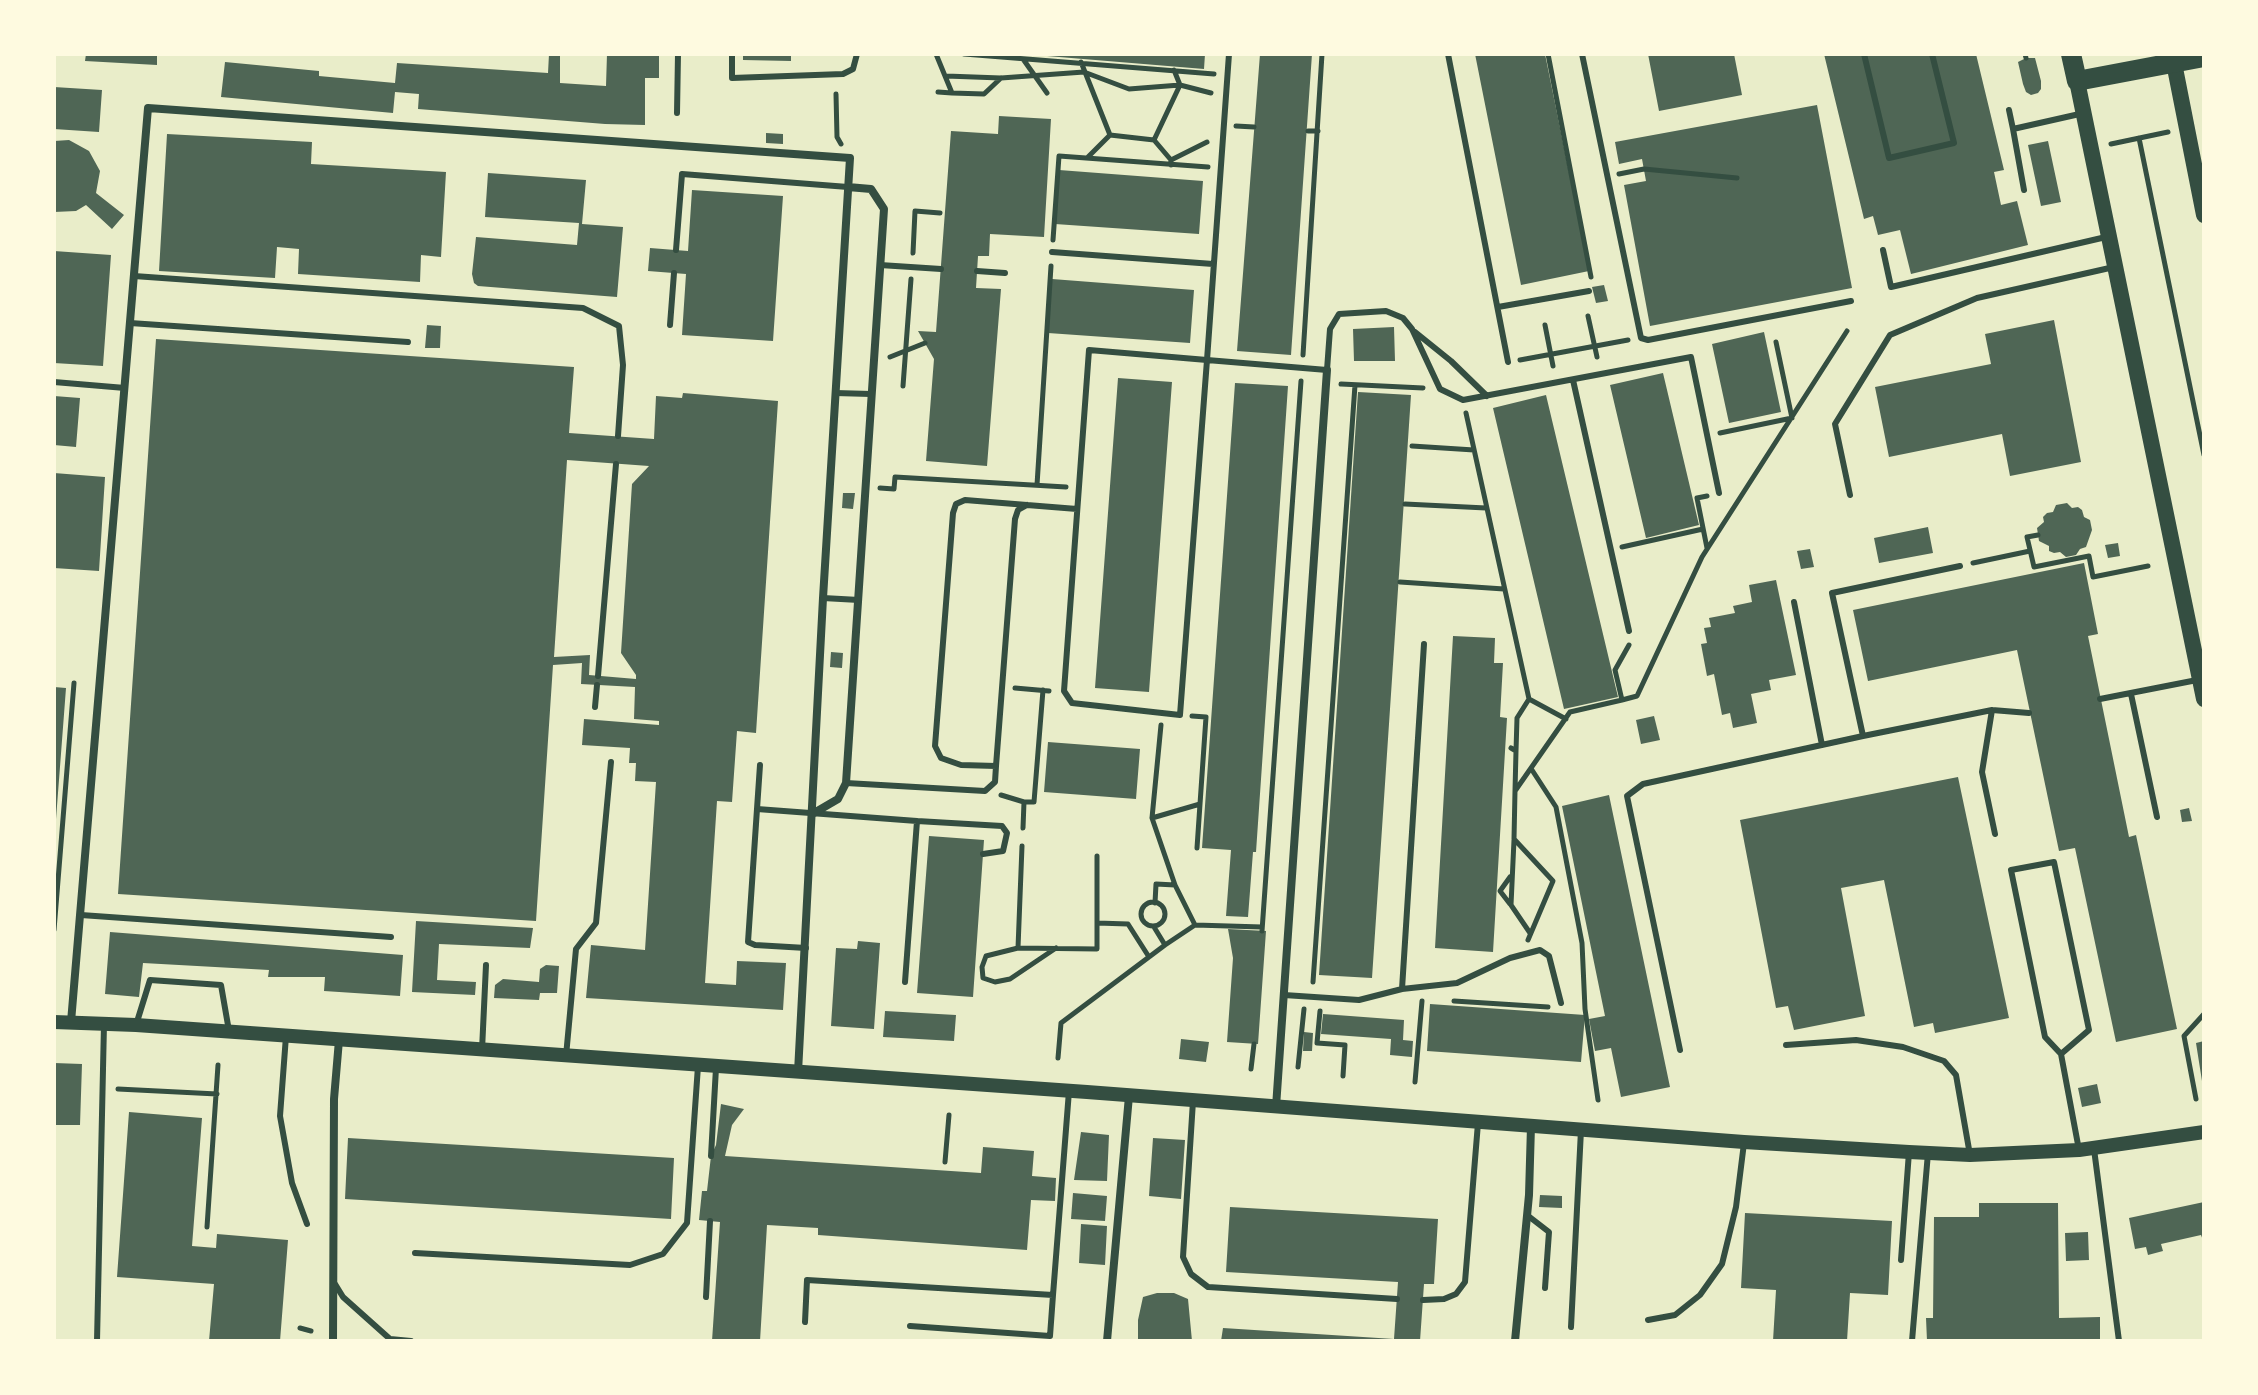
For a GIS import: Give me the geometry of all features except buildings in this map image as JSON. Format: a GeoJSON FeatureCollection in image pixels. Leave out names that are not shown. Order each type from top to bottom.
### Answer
{"type":"FeatureCollection","features":[{"type":"Feature","properties":{"kind":"main road"},"geometry":{"type":"LineString","coordinates":[[2071,54],[2204,699]]}},
{"type":"Feature","properties":{"kind":"main road"},"geometry":{"type":"LineString","coordinates":[[2077,81],[2173,58],[2204,57]]}},
{"type":"Feature","properties":{"kind":"main road"},"geometry":{"type":"LineString","coordinates":[[2173,58],[2203,207]]}},
{"type":"Feature","properties":{"kind":"street"},"geometry":{"type":"LineString","coordinates":[[71,1022],[148,108],[850,158],[798,1073]]}},
{"type":"Feature","properties":{"kind":"street"},"geometry":{"type":"LineString","coordinates":[[814,813],[838,799],[846,783],[884,209],[871,189],[848,187]]}},
{"type":"Feature","properties":{"kind":"street"},"geometry":{"type":"LineString","coordinates":[[1276,1107],[1327,370]]}},
{"type":"Feature","properties":{"kind":"street"},"geometry":{"type":"LineString","coordinates":[[54,1022],[229,1031],[1928,1153],[1970,1155],[2086,1150],[2204,1132]]}},
{"type":"Feature","properties":{"kind":"street"},"geometry":{"type":"LineString","coordinates":[[333,1341],[334,1099],[339,1040]]}},
{"type":"Feature","properties":{"kind":"street"},"geometry":{"type":"LineString","coordinates":[[1107,1341],[1129,1096]]}},
{"type":"Feature","properties":{"kind":"street"},"geometry":{"type":"LineString","coordinates":[[1515,1341],[1527,1215],[1531,1126]]}},
{"type":"Feature","properties":{"kind":"lane"},"geometry":{"type":"LineString","coordinates":[[677,113],[678,54]]}},
{"type":"Feature","properties":{"kind":"lane"},"geometry":{"type":"LineString","coordinates":[[732,54],[732,78],[843,74],[853,69],[857,54]]}},
{"type":"Feature","properties":{"kind":"lane"},"geometry":{"type":"LineString","coordinates":[[1229,54],[1207,360],[1180,715],[1072,703],[1064,691],[1089,350],[1207,360],[1302,368],[1327,370],[1330,329],[1339,314],[1386,311],[1403,318],[1487,396]]}},
{"type":"Feature","properties":{"kind":"lane"},"geometry":{"type":"LineString","coordinates":[[1448,54],[1508,362]]}},
{"type":"Feature","properties":{"kind":"lane"},"geometry":{"type":"LineString","coordinates":[[1582,54],[1641,338],[1648,340],[1851,301]]}},
{"type":"Feature","properties":{"kind":"lane"},"geometry":{"type":"LineString","coordinates":[[1864,54],[1889,158],[1954,143],[1932,54]]}},
{"type":"Feature","properties":{"kind":"lane"},"geometry":{"type":"LineString","coordinates":[[2009,110],[2024,190]]}},
{"type":"Feature","properties":{"kind":"lane"},"geometry":{"type":"LineString","coordinates":[[2013,129],[2084,113]]}},
{"type":"Feature","properties":{"kind":"lane"},"geometry":{"type":"LineString","coordinates":[[676,250],[682,174],[848,187]]}},
{"type":"Feature","properties":{"kind":"lane"},"geometry":{"type":"LineString","coordinates":[[1883,250],[1891,287],[2110,237]]}},
{"type":"Feature","properties":{"kind":"lane"},"geometry":{"type":"LineString","coordinates":[[1052,252],[1213,264]]}},
{"type":"Feature","properties":{"kind":"lane"},"geometry":{"type":"LineString","coordinates":[[880,265],[941,269]]}},
{"type":"Feature","properties":{"kind":"lane"},"geometry":{"type":"LineString","coordinates":[[1850,495],[1835,424],[1890,335],[1977,298],[2116,267]]}},
{"type":"Feature","properties":{"kind":"lane"},"geometry":{"type":"LineString","coordinates":[[977,271],[1005,273]]}},
{"type":"Feature","properties":{"kind":"lane"},"geometry":{"type":"LineString","coordinates":[[670,325],[674,273]]}},
{"type":"Feature","properties":{"kind":"lane"},"geometry":{"type":"LineString","coordinates":[[134,276],[583,308],[619,326],[623,365],[618,436]]}},
{"type":"Feature","properties":{"kind":"lane"},"geometry":{"type":"LineString","coordinates":[[1498,307],[1589,291]]}},
{"type":"Feature","properties":{"kind":"lane"},"geometry":{"type":"LineString","coordinates":[[130,323],[408,342]]}},
{"type":"Feature","properties":{"kind":"lane"},"geometry":{"type":"LineString","coordinates":[[1412,329],[1440,389],[1463,400],[1691,357],[1719,493]]}},
{"type":"Feature","properties":{"kind":"lane"},"geometry":{"type":"LineString","coordinates":[[1573,380],[1629,631]]}},
{"type":"Feature","properties":{"kind":"lane"},"geometry":{"type":"LineString","coordinates":[[54,382],[125,388]]}},
{"type":"Feature","properties":{"kind":"lane"},"geometry":{"type":"LineString","coordinates":[[835,393],[871,394]]}},
{"type":"Feature","properties":{"kind":"lane"},"geometry":{"type":"LineString","coordinates":[[598,676],[616,464]]}},
{"type":"Feature","properties":{"kind":"lane"},"geometry":{"type":"LineString","coordinates":[[996,766],[961,765],[941,758],[935,746],[953,513],[956,504],[965,500],[1077,509]]}},
{"type":"Feature","properties":{"kind":"lane"},"geometry":{"type":"LineString","coordinates":[[846,783],[985,791],[995,782],[1015,519],[1018,510],[1027,505]]}},
{"type":"Feature","properties":{"kind":"lane"},"geometry":{"type":"LineString","coordinates":[[1863,736],[1832,593],[1960,566]]}},
{"type":"Feature","properties":{"kind":"lane"},"geometry":{"type":"LineString","coordinates":[[823,598],[859,600]]}},
{"type":"Feature","properties":{"kind":"lane"},"geometry":{"type":"LineString","coordinates":[[1794,602],[1822,745]]}},
{"type":"Feature","properties":{"kind":"lane"},"geometry":{"type":"LineString","coordinates":[[1402,989],[1424,644]]}},
{"type":"Feature","properties":{"kind":"lane"},"geometry":{"type":"LineString","coordinates":[[2100,699],[2200,680]]}},
{"type":"Feature","properties":{"kind":"lane"},"geometry":{"type":"LineString","coordinates":[[595,707],[597,685]]}},
{"type":"Feature","properties":{"kind":"lane"},"geometry":{"type":"LineString","coordinates":[[2131,694],[2157,817]]}},
{"type":"Feature","properties":{"kind":"lane"},"geometry":{"type":"LineString","coordinates":[[1992,710],[1982,772],[1995,834]]}},
{"type":"Feature","properties":{"kind":"lane"},"geometry":{"type":"LineString","coordinates":[[1680,1050],[1627,796],[1643,784],[1863,736],[1992,710],[2029,713]]}},
{"type":"Feature","properties":{"kind":"lane"},"geometry":{"type":"LineString","coordinates":[[566,1056],[576,949],[596,923],[611,762]]}},
{"type":"Feature","properties":{"kind":"lane"},"geometry":{"type":"LineString","coordinates":[[760,765],[748,942],[806,948]]}},
{"type":"Feature","properties":{"kind":"lane"},"geometry":{"type":"LineString","coordinates":[[757,809],[1002,826],[1007,833],[1003,851],[983,854]]}},
{"type":"Feature","properties":{"kind":"lane"},"geometry":{"type":"LineString","coordinates":[[905,982],[917,821]]}},
{"type":"Feature","properties":{"kind":"lane"},"geometry":{"type":"LineString","coordinates":[[2061,1054],[2089,1030],[2054,862],[2011,870],[2045,1037],[2061,1054],[2086,1150],[2119,1341]]}},
{"type":"Feature","properties":{"kind":"lane"},"geometry":{"type":"LineString","coordinates":[[81,915],[391,937]]}},
{"type":"Feature","properties":{"kind":"lane"},"geometry":{"type":"LineString","coordinates":[[1284,995],[1359,1000],[1402,989],[1457,983],[1525,953],[1540,950],[1549,956],[1561,1005]]}},
{"type":"Feature","properties":{"kind":"lane"},"geometry":{"type":"LineString","coordinates":[[482,1050],[486,965]]}},
{"type":"Feature","properties":{"kind":"lane"},"geometry":{"type":"LineString","coordinates":[[136,1025],[150,980],[221,985],[229,1031]]}},
{"type":"Feature","properties":{"kind":"lane"},"geometry":{"type":"LineString","coordinates":[[97,1341],[104,1024]]}},
{"type":"Feature","properties":{"kind":"lane"},"geometry":{"type":"LineString","coordinates":[[286,1036],[280,1116],[292,1183],[307,1224]]}},
{"type":"Feature","properties":{"kind":"lane"},"geometry":{"type":"LineString","coordinates":[[1786,1045],[1856,1040],[1903,1047],[1944,1061],[1956,1075],[1970,1155]]}},
{"type":"Feature","properties":{"kind":"lane"},"geometry":{"type":"LineString","coordinates":[[415,1253],[630,1265],[663,1254],[687,1223],[698,1066]]}},
{"type":"Feature","properties":{"kind":"lane"},"geometry":{"type":"LineString","coordinates":[[711,1156],[716,1068]]}},
{"type":"Feature","properties":{"kind":"lane"},"geometry":{"type":"LineString","coordinates":[[910,1326],[1050,1336],[1069,1091]]}},
{"type":"Feature","properties":{"kind":"lane"},"geometry":{"type":"LineString","coordinates":[[1193,1101],[1183,1257],[1191,1274],[1208,1287],[1397,1299]]}},
{"type":"Feature","properties":{"kind":"lane"},"geometry":{"type":"LineString","coordinates":[[1423,1300],[1444,1299],[1456,1294],[1465,1282],[1478,1121]]}},
{"type":"Feature","properties":{"kind":"lane"},"geometry":{"type":"LineString","coordinates":[[1571,1327],[1581,1130]]}},
{"type":"Feature","properties":{"kind":"lane"},"geometry":{"type":"LineString","coordinates":[[1648,1320],[1675,1315],[1700,1295],[1722,1264],[1736,1207],[1744,1142]]}},
{"type":"Feature","properties":{"kind":"lane"},"geometry":{"type":"LineString","coordinates":[[1901,1260],[1909,1152]]}},
{"type":"Feature","properties":{"kind":"lane"},"geometry":{"type":"LineString","coordinates":[[1912,1341],[1928,1153]]}},
{"type":"Feature","properties":{"kind":"lane"},"geometry":{"type":"LineString","coordinates":[[1527,1215],[1549,1232],[1545,1288]]}},
{"type":"Feature","properties":{"kind":"lane"},"geometry":{"type":"LineString","coordinates":[[706,1297],[710,1221]]}},
{"type":"Feature","properties":{"kind":"lane"},"geometry":{"type":"LineString","coordinates":[[805,1322],[807,1280],[1053,1295]]}},
{"type":"Feature","properties":{"kind":"lane"},"geometry":{"type":"LineString","coordinates":[[333,1281],[343,1297],[390,1339],[411,1341]]}},
{"type":"Feature","properties":{"kind":"path"},"geometry":{"type":"LineString","coordinates":[[936,54],[952,93]]}},
{"type":"Feature","properties":{"kind":"path"},"geometry":{"type":"LineString","coordinates":[[964,54],[1227,74]]}},
{"type":"Feature","properties":{"kind":"path"},"geometry":{"type":"LineString","coordinates":[[1058,1058],[1061,1023],[1195,925],[1262,929],[1322,54]]}},
{"type":"Feature","properties":{"kind":"path"},"geometry":{"type":"LineString","coordinates":[[1548,54],[1592,272],[1589,291]]}},
{"type":"Feature","properties":{"kind":"path"},"geometry":{"type":"LineString","coordinates":[[1023,58],[1047,93]]}},
{"type":"Feature","properties":{"kind":"path"},"geometry":{"type":"LineString","coordinates":[[1081,62],[1110,135]]}},
{"type":"Feature","properties":{"kind":"path"},"geometry":{"type":"LineString","coordinates":[[1154,140],[1180,85],[1174,70]]}},
{"type":"Feature","properties":{"kind":"path"},"geometry":{"type":"LineString","coordinates":[[946,76],[1001,78],[1084,72],[1129,89],[1180,85],[1211,93]]}},
{"type":"Feature","properties":{"kind":"path"},"geometry":{"type":"LineString","coordinates":[[938,92],[984,94],[1001,78]]}},
{"type":"Feature","properties":{"kind":"path"},"geometry":{"type":"LineString","coordinates":[[836,94],[837,137],[850,158]]}},
{"type":"Feature","properties":{"kind":"path"},"geometry":{"type":"LineString","coordinates":[[1308,131],[1318,131]]}},
{"type":"Feature","properties":{"kind":"path"},"geometry":{"type":"LineString","coordinates":[[2111,144],[2168,132]]}},
{"type":"Feature","properties":{"kind":"path"},"geometry":{"type":"LineString","coordinates":[[1110,135],[1154,140],[1171,162]]}},
{"type":"Feature","properties":{"kind":"path"},"geometry":{"type":"LineString","coordinates":[[1087,158],[1110,135]]}},
{"type":"Feature","properties":{"kind":"path"},"geometry":{"type":"LineString","coordinates":[[2139,138],[2204,455]]}},
{"type":"Feature","properties":{"kind":"path"},"geometry":{"type":"LineString","coordinates":[[1171,162],[1207,142]]}},
{"type":"Feature","properties":{"kind":"path"},"geometry":{"type":"LineString","coordinates":[[1037,485],[1059,156],[1221,168]]}},
{"type":"Feature","properties":{"kind":"path"},"geometry":{"type":"LineString","coordinates":[[1622,173],[1644,169],[1737,178]]}},
{"type":"Feature","properties":{"kind":"path"},"geometry":{"type":"LineString","coordinates":[[903,386],[915,211],[940,213]]}},
{"type":"Feature","properties":{"kind":"path"},"geometry":{"type":"LineString","coordinates":[[1588,316],[1597,357]]}},
{"type":"Feature","properties":{"kind":"path"},"geometry":{"type":"LineString","coordinates":[[1545,325],[1553,366]]}},
{"type":"Feature","properties":{"kind":"path"},"geometry":{"type":"LineString","coordinates":[[1515,791],[1570,712],[1637,696],[1707,549],[1847,331]]}},
{"type":"Feature","properties":{"kind":"path"},"geometry":{"type":"LineString","coordinates":[[1520,360],[1641,338]]}},
{"type":"Feature","properties":{"kind":"path"},"geometry":{"type":"LineString","coordinates":[[1776,342],[1792,418]]}},
{"type":"Feature","properties":{"kind":"path"},"geometry":{"type":"LineString","coordinates":[[874,360],[883,360],[925,343]]}},
{"type":"Feature","properties":{"kind":"path"},"geometry":{"type":"LineString","coordinates":[[1301,381],[1440,389]]}},
{"type":"Feature","properties":{"kind":"path"},"geometry":{"type":"LineString","coordinates":[[1312,997],[1355,385]]}},
{"type":"Feature","properties":{"kind":"path"},"geometry":{"type":"LineString","coordinates":[[1463,400],[1529,699],[1517,718],[1513,749],[1515,791],[1511,905]]}},
{"type":"Feature","properties":{"kind":"path"},"geometry":{"type":"LineString","coordinates":[[1707,436],[1792,418]]}},
{"type":"Feature","properties":{"kind":"path"},"geometry":{"type":"LineString","coordinates":[[1412,446],[1474,450]]}},
{"type":"Feature","properties":{"kind":"path"},"geometry":{"type":"LineString","coordinates":[[866,487],[894,489],[895,477],[1079,488]]}},
{"type":"Feature","properties":{"kind":"path"},"geometry":{"type":"LineString","coordinates":[[1707,549],[1697,498],[1719,493]]}},
{"type":"Feature","properties":{"kind":"path"},"geometry":{"type":"LineString","coordinates":[[1405,504],[1486,508]]}},
{"type":"Feature","properties":{"kind":"path"},"geometry":{"type":"LineString","coordinates":[[1611,550],[1703,529]]}},
{"type":"Feature","properties":{"kind":"path"},"geometry":{"type":"LineString","coordinates":[[2038,535],[2027,537],[2034,567],[2089,556],[2093,577],[2148,566]]}},
{"type":"Feature","properties":{"kind":"path"},"geometry":{"type":"LineString","coordinates":[[1975,563],[2030,551]]}},
{"type":"Feature","properties":{"kind":"path"},"geometry":{"type":"LineString","coordinates":[[1400,582],[1504,589]]}},
{"type":"Feature","properties":{"kind":"path"},"geometry":{"type":"LineString","coordinates":[[1622,700],[1615,670],[1630,643],[1629,631]]}},
{"type":"Feature","properties":{"kind":"path"},"geometry":{"type":"LineString","coordinates":[[54,930],[59,913],[74,683]]}},
{"type":"Feature","properties":{"kind":"path"},"geometry":{"type":"LineString","coordinates":[[985,791],[1034,802],[1043,690]]}},
{"type":"Feature","properties":{"kind":"path"},"geometry":{"type":"LineString","coordinates":[[1529,699],[1566,719]]}},
{"type":"Feature","properties":{"kind":"path"},"geometry":{"type":"LineString","coordinates":[[1162,714],[1152,818],[1175,885],[1195,925]]}},
{"type":"Feature","properties":{"kind":"path"},"geometry":{"type":"LineString","coordinates":[[1180,715],[1206,717],[1197,848]]}},
{"type":"Feature","properties":{"kind":"path"},"geometry":{"type":"LineString","coordinates":[[1532,770],[1556,807],[1582,943],[1585,1009],[1598,1100]]}},
{"type":"Feature","properties":{"kind":"path"},"geometry":{"type":"LineString","coordinates":[[1018,948],[1024,802]]}},
{"type":"Feature","properties":{"kind":"path"},"geometry":{"type":"LineString","coordinates":[[1152,818],[1200,804]]}},
{"type":"Feature","properties":{"kind":"path"},"geometry":{"type":"LineString","coordinates":[[1514,839],[1553,881],[1530,933],[1525,953]]}},
{"type":"Feature","properties":{"kind":"path"},"geometry":{"type":"LineString","coordinates":[[1056,948],[1010,979],[995,982],[983,978],[982,967],[986,956],[1018,948],[1056,948],[1097,949],[1097,856]]}},
{"type":"Feature","properties":{"kind":"path"},"geometry":{"type":"LineString","coordinates":[[1511,875],[1500,891],[1530,933]]}},
{"type":"Feature","properties":{"kind":"path"},"geometry":{"type":"LineString","coordinates":[[1155,903],[1156,884],[1175,885]]}},
{"type":"Feature","properties":{"kind":"path"},"geometry":{"type":"LineString","coordinates":[[1155,903],[1161,905],[1165,916],[1162,923],[1154,927],[1146,925],[1141,914],[1147,904],[1155,903]]}},
{"type":"Feature","properties":{"kind":"path"},"geometry":{"type":"LineString","coordinates":[[1097,923],[1128,924],[1149,957]]}},
{"type":"Feature","properties":{"kind":"path"},"geometry":{"type":"LineString","coordinates":[[1154,927],[1165,945]]}},
{"type":"Feature","properties":{"kind":"path"},"geometry":{"type":"LineString","coordinates":[[1408,1002],[1425,999],[1415,1082]]}},
{"type":"Feature","properties":{"kind":"path"},"geometry":{"type":"LineString","coordinates":[[1444,1000],[1561,1005]]}},
{"type":"Feature","properties":{"kind":"path"},"geometry":{"type":"LineString","coordinates":[[1297,1072],[1304,1007],[1332,1009]]}},
{"type":"Feature","properties":{"kind":"path"},"geometry":{"type":"LineString","coordinates":[[1320,1008],[1317,1043],[1345,1045],[1343,1076]]}},
{"type":"Feature","properties":{"kind":"path"},"geometry":{"type":"LineString","coordinates":[[1573,1009],[1585,1009]]}},
{"type":"Feature","properties":{"kind":"path"},"geometry":{"type":"LineString","coordinates":[[2196,1099],[2184,1036],[2204,1014]]}},
{"type":"Feature","properties":{"kind":"path"},"geometry":{"type":"LineString","coordinates":[[1251,1069],[1254,1044]]}},
{"type":"Feature","properties":{"kind":"path"},"geometry":{"type":"LineString","coordinates":[[207,1227],[218,1065]]}},
{"type":"Feature","properties":{"kind":"path"},"geometry":{"type":"LineString","coordinates":[[103,1089],[217,1094]]}},
{"type":"Feature","properties":{"kind":"path"},"geometry":{"type":"LineString","coordinates":[[945,1162],[949,1115]]}},
{"type":"Feature","properties":{"kind":"path"},"geometry":{"type":"LineString","coordinates":[[300,1328],[311,1331]]}}]}
